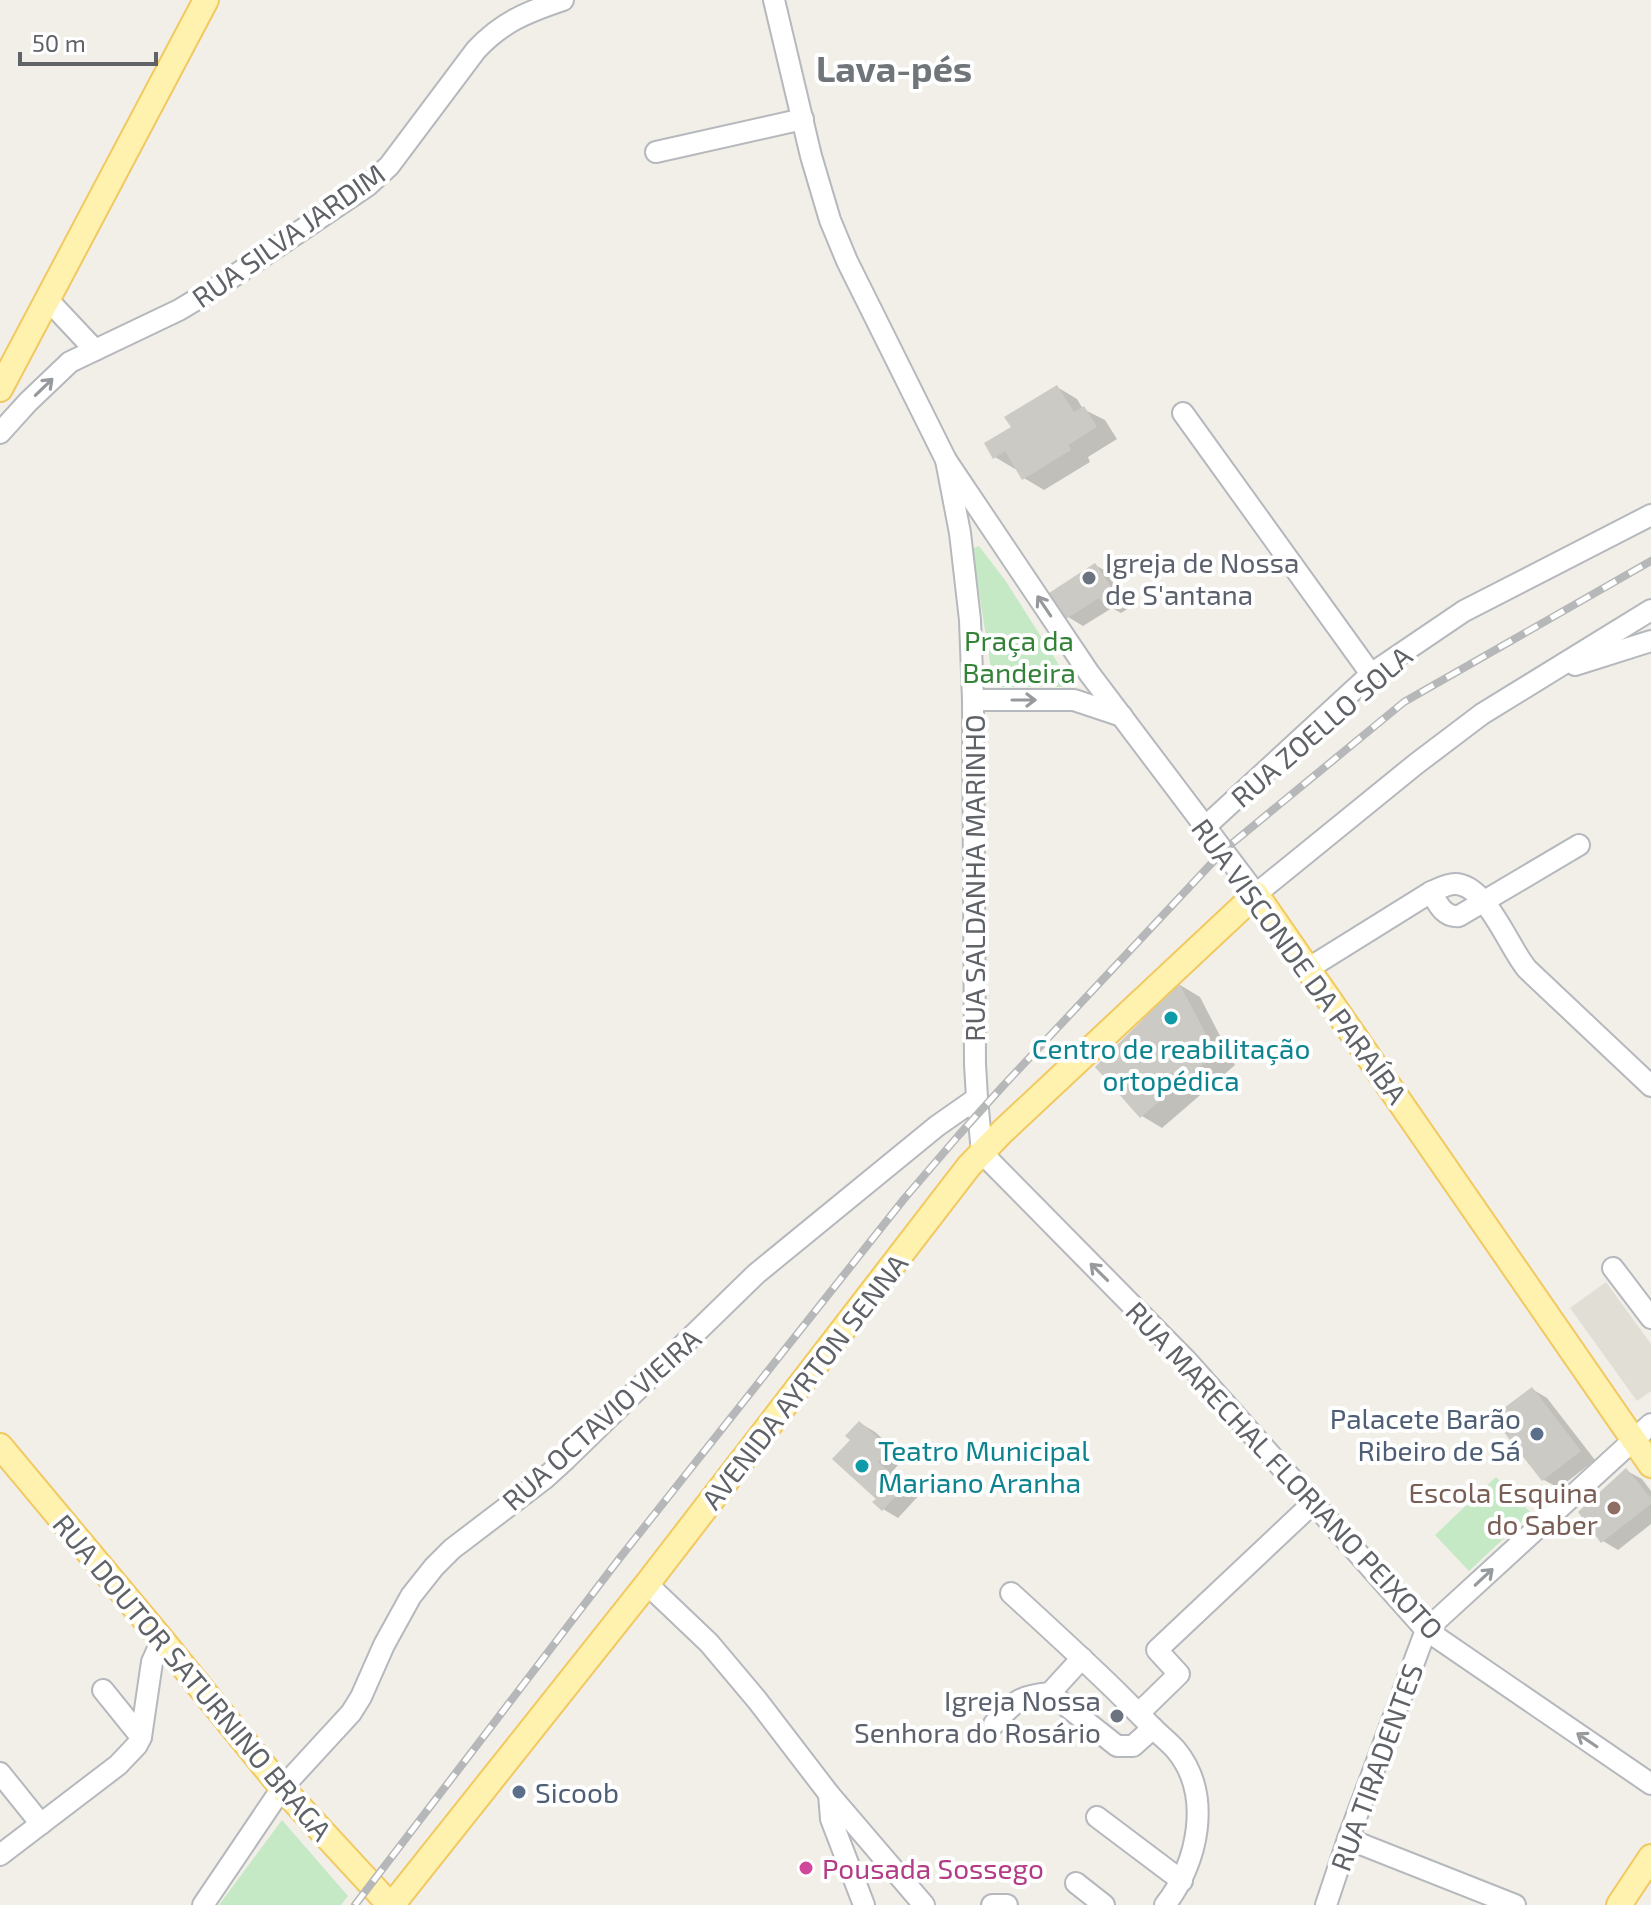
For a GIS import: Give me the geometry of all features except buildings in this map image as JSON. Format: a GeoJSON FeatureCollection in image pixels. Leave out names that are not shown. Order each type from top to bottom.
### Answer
{"type":"FeatureCollection","features":[{"type":"Feature","properties":{"kind":"main road"},"geometry":{"type":"LineString","coordinates":[[0,389],[206,0]]}},
{"type":"Feature","properties":{"kind":"main road","name":"RUA VISCONDE DA PARAÍBA"},"geometry":{"type":"LineString","coordinates":[[1256,894],[1642,1432],[1651,1465]]}},
{"type":"Feature","properties":{"kind":"main road","name":"AVENIDA AYRTON SENNA"},"geometry":{"type":"LineString","coordinates":[[391,1905],[647,1584],[969,1166],[1256,894]]}},
{"type":"Feature","properties":{"kind":"main road","name":"RUA DOUTOR SATURNINO BRAGA"},"geometry":{"type":"LineString","coordinates":[[0,1446],[282,1788],[391,1905]]}},
{"type":"Feature","properties":{"kind":"main road"},"geometry":{"type":"LineString","coordinates":[[1619,1905],[1651,1857]]}},
{"type":"Feature","properties":{"kind":"street","name":"RUA SILVA JARDIM"},"geometry":{"type":"LineString","coordinates":[[0,433],[70,362],[179,310],[367,186],[389,166],[491,34],[512,20],[563,0]]}},
{"type":"Feature","properties":{"kind":"street"},"geometry":{"type":"LineString","coordinates":[[774,0],[824,199],[847,261],[946,460]]}},
{"type":"Feature","properties":{"kind":"street"},"geometry":{"type":"LineString","coordinates":[[656,152],[803,119]]}},
{"type":"Feature","properties":{"kind":"street"},"geometry":{"type":"LineString","coordinates":[[48,300],[95,350]]}},
{"type":"Feature","properties":{"kind":"street"},"geometry":{"type":"LineString","coordinates":[[1183,413],[1371,674]]}},
{"type":"Feature","properties":{"kind":"street","name":"RUA VISCONDE DA PARAÍBA"},"geometry":{"type":"LineString","coordinates":[[946,460],[1089,673],[1256,894]]}},
{"type":"Feature","properties":{"kind":"street","name":"RUA SALDANHA MARINHO"},"geometry":{"type":"LineString","coordinates":[[946,460],[965,568],[970,620],[977,1098],[982,1153]]}},
{"type":"Feature","properties":{"kind":"street","name":"RUA ZOELLO SOLA"},"geometry":{"type":"LineString","coordinates":[[1205,827],[1371,674],[1464,611],[1651,515]]}},
{"type":"Feature","properties":{"kind":"street"},"geometry":{"type":"LineString","coordinates":[[1256,894],[1482,714],[1651,610]]}},
{"type":"Feature","properties":{"kind":"street"},"geometry":{"type":"LineString","coordinates":[[1545,675],[1651,641]]}},
{"type":"Feature","properties":{"kind":"street"},"geometry":{"type":"LineString","coordinates":[[1074,700],[1086,685],[1089,673]]}},
{"type":"Feature","properties":{"kind":"street"},"geometry":{"type":"LineString","coordinates":[[973,700],[1074,700],[1122,716]]}},
{"type":"Feature","properties":{"kind":"street"},"geometry":{"type":"LineString","coordinates":[[1431,892],[1445,914],[1454,917],[1464,914],[1579,845]]}},
{"type":"Feature","properties":{"kind":"street"},"geometry":{"type":"LineString","coordinates":[[1309,968],[1431,892],[1458,884],[1485,902],[1527,969],[1651,1086]]}},
{"type":"Feature","properties":{"kind":"street","name":"RUA OCTAVIO VIEIRA"},"geometry":{"type":"LineString","coordinates":[[203,1905],[282,1788],[351,1713],[411,1596],[443,1558],[566,1459],[756,1274],[937,1126],[977,1098]]}},
{"type":"Feature","properties":{"kind":"street","name":"RUA MARECHAL FLORIANO PEIXOTO"},"geometry":{"type":"LineString","coordinates":[[982,1153],[1187,1361],[1426,1630],[1651,1784]]}},
{"type":"Feature","properties":{"kind":"street"},"geometry":{"type":"LineString","coordinates":[[1613,1268],[1651,1318]]}},
{"type":"Feature","properties":{"kind":"street"},"geometry":{"type":"LineString","coordinates":[[1426,1630],[1642,1432]]}},
{"type":"Feature","properties":{"kind":"street"},"geometry":{"type":"LineString","coordinates":[[1050,1693],[1111,1743],[1133,1746],[1146,1721],[1179,1674],[1157,1650],[1312,1504]]}},
{"type":"Feature","properties":{"kind":"street"},"geometry":{"type":"LineString","coordinates":[[647,1584],[709,1643],[829,1794],[924,1905]]}},
{"type":"Feature","properties":{"kind":"street"},"geometry":{"type":"LineString","coordinates":[[1011,1593],[1177,1751],[1193,1785],[1198,1825],[1182,1881],[1165,1905]]}},
{"type":"Feature","properties":{"kind":"street","name":"RUA TIRADENTES"},"geometry":{"type":"LineString","coordinates":[[1326,1905],[1426,1630]]}},
{"type":"Feature","properties":{"kind":"street"},"geometry":{"type":"LineString","coordinates":[[0,1855],[118,1765],[137,1745],[141,1737],[152,1662],[162,1640]]}},
{"type":"Feature","properties":{"kind":"street"},"geometry":{"type":"LineString","coordinates":[[994,1724],[1017,1700],[1050,1693],[1082,1658]]}},
{"type":"Feature","properties":{"kind":"street"},"geometry":{"type":"LineString","coordinates":[[103,1690],[141,1737]]}},
{"type":"Feature","properties":{"kind":"street"},"geometry":{"type":"LineString","coordinates":[[0,1773],[41,1824]]}},
{"type":"Feature","properties":{"kind":"street"},"geometry":{"type":"LineString","coordinates":[[829,1794],[831,1819],[864,1905]]}},
{"type":"Feature","properties":{"kind":"street"},"geometry":{"type":"LineString","coordinates":[[1097,1817],[1182,1881]]}},
{"type":"Feature","properties":{"kind":"street"},"geometry":{"type":"LineString","coordinates":[[1348,1839],[1515,1905]]}},
{"type":"Feature","properties":{"kind":"street"},"geometry":{"type":"LineString","coordinates":[[1076,1883],[1104,1905]]}},
{"type":"Feature","properties":{"kind":"street"},"geometry":{"type":"LineString","coordinates":[[992,1905],[1007,1905]]}},
{"type":"Feature","properties":{"kind":"shaded area"},"geometry":{"type":"Polygon","coordinates":[[[1606,1282],[1651,1344],[1651,1391],[1637,1401],[1570,1308],[1606,1282]]]}},
{"type":"Feature","properties":{"kind":"green space","name":"Praça da Bandeira"},"geometry":{"type":"Polygon","coordinates":[[[979,546],[1005,580],[1073,687],[994,687],[974,561],[974,548],[979,546]]]}},
{"type":"Feature","properties":{"kind":"green space"},"geometry":{"type":"Polygon","coordinates":[[[1496,1477],[1531,1513],[1469,1571],[1435,1535],[1496,1477]]]}},
{"type":"Feature","properties":{"kind":"green space"},"geometry":{"type":"Polygon","coordinates":[[[282,1820],[348,1896],[341,1905],[219,1905],[282,1820]]]}},
{"type":"Feature","properties":{"kind":"railway"},"geometry":{"type":"LineString","coordinates":[[355,1905],[619,1559],[904,1199],[1003,1086],[1224,850],[1404,702],[1651,561]]}},
{"type":"Feature","properties":{"kind":"place","name":"Igreja de Nossa de S'antana"},"geometry":{"type":"Point","coordinates":[1089,578]}},
{"type":"Feature","properties":{"kind":"place","name":"Centro de reabilitação ortopédica"},"geometry":{"type":"Point","coordinates":[1171,1018]}},
{"type":"Feature","properties":{"kind":"place","name":"Palacete Barão Ribeiro de Sá"},"geometry":{"type":"Point","coordinates":[1537,1434]}},
{"type":"Feature","properties":{"kind":"place","name":"Teatro Municipal Mariano Aranha"},"geometry":{"type":"Point","coordinates":[862,1466]}},
{"type":"Feature","properties":{"kind":"place","name":"Escola Esquina do Saber"},"geometry":{"type":"Point","coordinates":[1614,1508]}},
{"type":"Feature","properties":{"kind":"place","name":"Igreja Nossa Senhora do Rosário"},"geometry":{"type":"Point","coordinates":[1117,1716]}},
{"type":"Feature","properties":{"kind":"place","name":"Sicoob"},"geometry":{"type":"Point","coordinates":[519,1792]}},
{"type":"Feature","properties":{"kind":"place","name":"Pousada Sossego"},"geometry":{"type":"Point","coordinates":[806,1868]}},
{"type":"Feature","properties":{"kind":"district","name":"Lava-pés"},"geometry":{"type":"Point","coordinates":[894,67]}}]}
